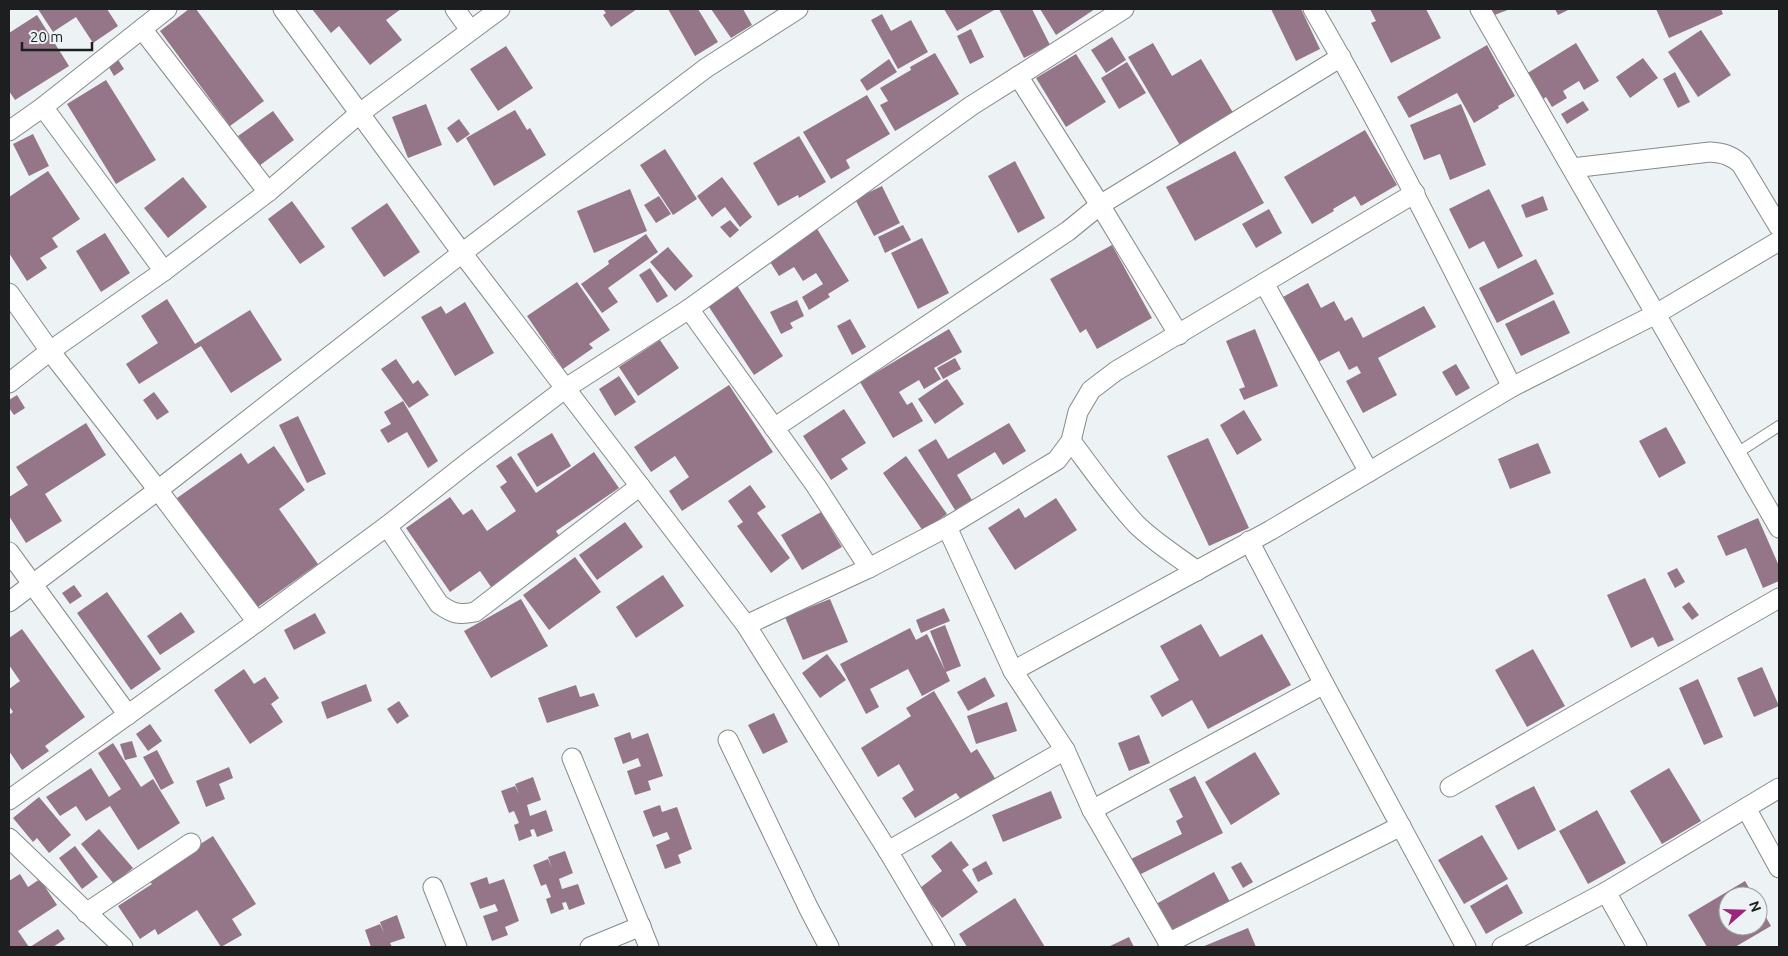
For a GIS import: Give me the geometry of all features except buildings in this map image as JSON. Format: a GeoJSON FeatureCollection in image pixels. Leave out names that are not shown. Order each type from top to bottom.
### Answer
{"type":"FeatureCollection","features":[{"type":"Feature","properties":{"kind":"street"},"geometry":{"type":"LineString","coordinates":[[9,131],[43,107],[167,9]]}},
{"type":"Feature","properties":{"kind":"street"},"geometry":{"type":"LineString","coordinates":[[283,9],[462,253],[746,625],[888,851],[945,947]]}},
{"type":"Feature","properties":{"kind":"street"},"geometry":{"type":"LineString","coordinates":[[455,9],[470,30]]}},
{"type":"Feature","properties":{"kind":"street"},"geometry":{"type":"LineString","coordinates":[[9,383],[50,351],[164,271],[268,192],[360,113],[500,9]]}},
{"type":"Feature","properties":{"kind":"street"},"geometry":{"type":"LineString","coordinates":[[9,800],[387,526],[470,460],[566,388],[689,309],[970,106],[1124,9]]}},
{"type":"Feature","properties":{"kind":"street"},"geometry":{"type":"LineString","coordinates":[[1313,9],[1342,57],[1415,193],[1512,387]]}},
{"type":"Feature","properties":{"kind":"street"},"geometry":{"type":"LineString","coordinates":[[1480,9],[1779,528]]}},
{"type":"Feature","properties":{"kind":"street"},"geometry":{"type":"LineString","coordinates":[[9,602],[158,490],[462,253],[706,68],[789,11]]}},
{"type":"Feature","properties":{"kind":"street"},"geometry":{"type":"LineString","coordinates":[[142,28],[268,192]]}},
{"type":"Feature","properties":{"kind":"street"},"geometry":{"type":"LineString","coordinates":[[774,428],[1068,231],[1100,205],[1342,57]]}},
{"type":"Feature","properties":{"kind":"street"},"geometry":{"type":"LineString","coordinates":[[1018,76],[1100,205],[1178,335]]}},
{"type":"Feature","properties":{"kind":"street"},"geometry":{"type":"LineString","coordinates":[[43,107],[164,271]]}},
{"type":"Feature","properties":{"kind":"street"},"geometry":{"type":"LineString","coordinates":[[1572,168],[1710,152],[1724,153],[1741,164],[1779,227]]}},
{"type":"Feature","properties":{"kind":"street"},"geometry":{"type":"LineString","coordinates":[[746,625],[869,568],[947,527],[1057,460],[1071,441],[1078,412],[1091,390],[1116,371],[1415,193]]}},
{"type":"Feature","properties":{"kind":"street"},"geometry":{"type":"LineString","coordinates":[[1013,671],[1197,571],[1512,387],[1656,314],[1779,241]]}},
{"type":"Feature","properties":{"kind":"street"},"geometry":{"type":"LineString","coordinates":[[1264,283],[1369,472]]}},
{"type":"Feature","properties":{"kind":"street"},"geometry":{"type":"LineString","coordinates":[[9,293],[50,351],[257,622]]}},
{"type":"Feature","properties":{"kind":"street"},"geometry":{"type":"LineString","coordinates":[[689,309],[816,486],[869,568]]}},
{"type":"Feature","properties":{"kind":"street"},"geometry":{"type":"LineString","coordinates":[[1071,441],[1116,501],[1137,524],[1197,571]]}},
{"type":"Feature","properties":{"kind":"street"},"geometry":{"type":"LineString","coordinates":[[387,526],[439,604],[450,612],[461,614],[475,612],[640,486]]}},
{"type":"Feature","properties":{"kind":"street"},"geometry":{"type":"LineString","coordinates":[[947,527],[1013,671],[1065,750],[1092,810],[1170,945],[1401,826]]}},
{"type":"Feature","properties":{"kind":"street"},"geometry":{"type":"LineString","coordinates":[[1249,541],[1466,947]]}},
{"type":"Feature","properties":{"kind":"street"},"geometry":{"type":"LineString","coordinates":[[9,552],[128,715]]}},
{"type":"Feature","properties":{"kind":"street"},"geometry":{"type":"LineString","coordinates":[[1450,788],[1779,598]]}},
{"type":"Feature","properties":{"kind":"street"},"geometry":{"type":"LineString","coordinates":[[1092,810],[1324,684]]}},
{"type":"Feature","properties":{"kind":"street"},"geometry":{"type":"LineString","coordinates":[[728,740],[829,947]]}},
{"type":"Feature","properties":{"kind":"street"},"geometry":{"type":"LineString","coordinates":[[888,851],[1065,750]]}},
{"type":"Feature","properties":{"kind":"street"},"geometry":{"type":"LineString","coordinates":[[572,758],[649,947]]}},
{"type":"Feature","properties":{"kind":"street"},"geometry":{"type":"LineString","coordinates":[[1502,947],[1606,892],[1779,788]]}},
{"type":"Feature","properties":{"kind":"street"},"geometry":{"type":"LineString","coordinates":[[1746,808],[1779,868]]}},
{"type":"Feature","properties":{"kind":"street"},"geometry":{"type":"LineString","coordinates":[[9,838],[124,947]]}},
{"type":"Feature","properties":{"kind":"street"},"geometry":{"type":"LineString","coordinates":[[86,913],[190,843]]}},
{"type":"Feature","properties":{"kind":"street"},"geometry":{"type":"LineString","coordinates":[[433,886],[457,947]]}},
{"type":"Feature","properties":{"kind":"street"},"geometry":{"type":"LineString","coordinates":[[1606,892],[1637,947]]}},
{"type":"Feature","properties":{"kind":"street"},"geometry":{"type":"LineString","coordinates":[[590,947],[641,926]]}},
{"type":"Feature","properties":{"kind":"lane"},"geometry":{"type":"LineString","coordinates":[[1737,453],[1779,426]]}}]}
